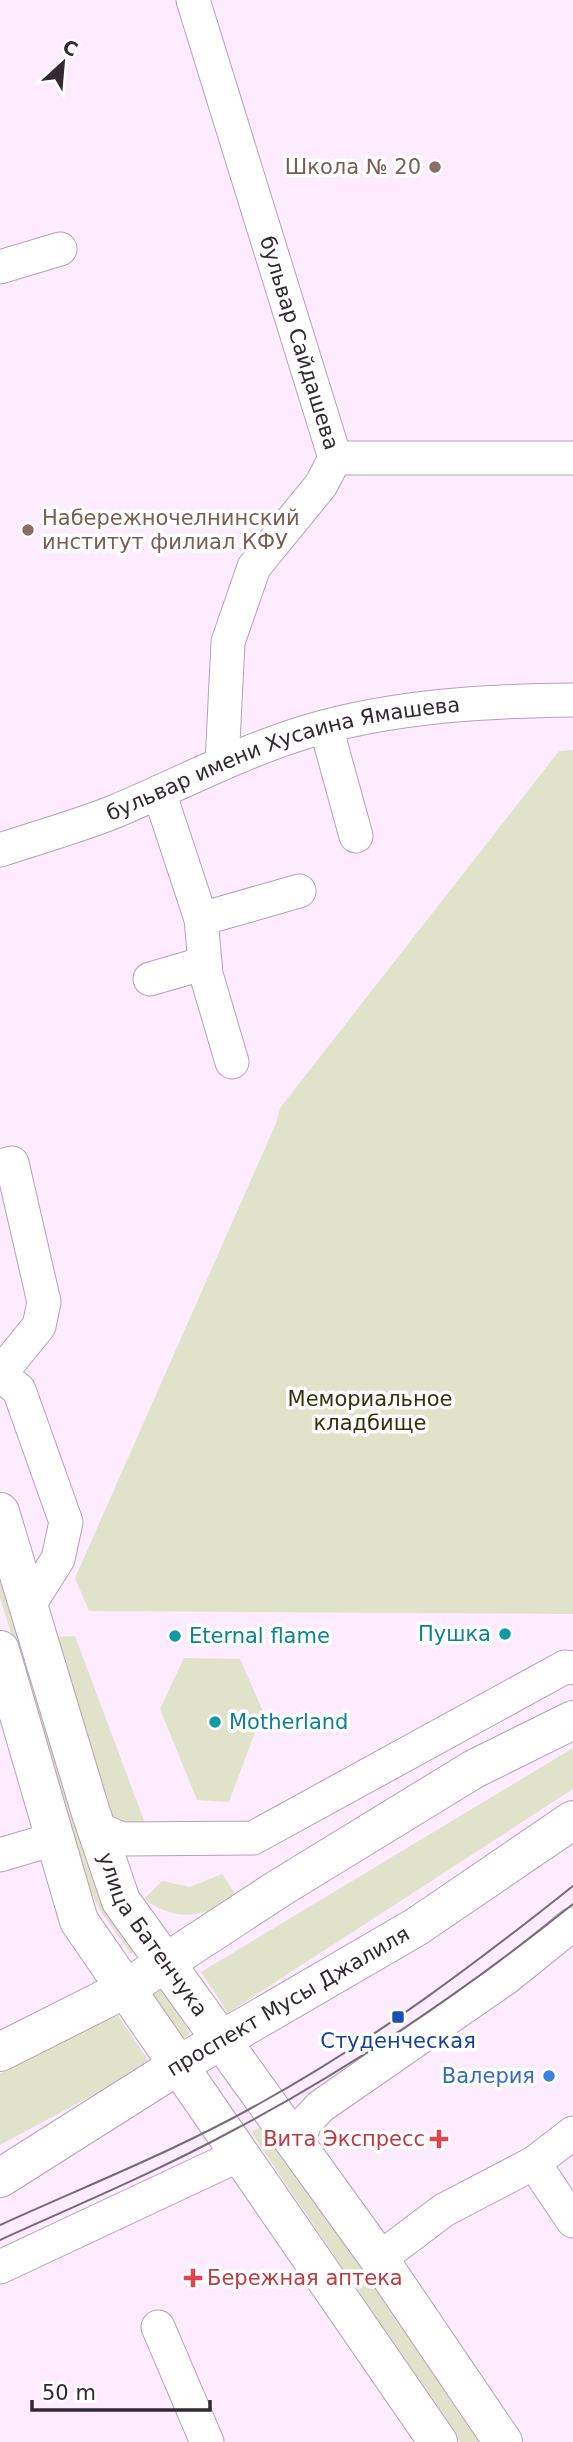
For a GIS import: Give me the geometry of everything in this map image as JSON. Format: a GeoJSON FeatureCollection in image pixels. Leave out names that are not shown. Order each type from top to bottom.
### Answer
{"type":"FeatureCollection","features":[{"type":"Feature","properties":{"kind":"main road","name":"улица Батенчука"},"geometry":{"type":"LineString","coordinates":[[0,1512],[96,1828],[121,1901],[379,2259],[503,2442]]}},
{"type":"Feature","properties":{"kind":"main road","name":"улица Батенчука"},"geometry":{"type":"LineString","coordinates":[[0,1650],[57,1838],[79,1922],[438,2442]]}},
{"type":"Feature","properties":{"kind":"main road"},"geometry":{"type":"LineString","coordinates":[[0,2052],[127,1988],[268,1896],[474,1769],[573,1720]]}},
{"type":"Feature","properties":{"kind":"main road","name":"проспект Мусы Джалиля"},"geometry":{"type":"LineString","coordinates":[[0,2178],[177,2066],[416,1927],[573,1820]]}},
{"type":"Feature","properties":{"kind":"street","name":"бульвар Сайдашева"},"geometry":{"type":"LineString","coordinates":[[193,0],[335,458],[573,458]]}},
{"type":"Feature","properties":{"kind":"street"},"geometry":{"type":"LineString","coordinates":[[0,267],[60,249]]}},
{"type":"Feature","properties":{"kind":"street"},"geometry":{"type":"LineString","coordinates":[[222,763],[228,642],[254,567],[321,485],[335,458]]}},
{"type":"Feature","properties":{"kind":"street","name":"бульвар имени Хусаина Ямашева"},"geometry":{"type":"LineString","coordinates":[[0,850],[114,812],[222,763],[326,727],[405,710],[494,701],[573,701]]}},
{"type":"Feature","properties":{"kind":"street"},"geometry":{"type":"LineString","coordinates":[[326,727],[356,836]]}},
{"type":"Feature","properties":{"kind":"street"},"geometry":{"type":"LineString","coordinates":[[159,792],[201,919],[205,963],[232,1062]]}},
{"type":"Feature","properties":{"kind":"street"},"geometry":{"type":"LineString","coordinates":[[201,919],[299,891]]}},
{"type":"Feature","properties":{"kind":"street"},"geometry":{"type":"LineString","coordinates":[[150,979],[205,963]]}},
{"type":"Feature","properties":{"kind":"street"},"geometry":{"type":"LineString","coordinates":[[0,1166],[12,1163],[44,1302],[39,1326],[0,1375],[19,1390],[66,1522],[58,1559],[29,1605]]}},
{"type":"Feature","properties":{"kind":"street"},"geometry":{"type":"LineString","coordinates":[[96,1828],[122,1839],[253,1838],[565,1668],[573,1668]]}},
{"type":"Feature","properties":{"kind":"street"},"geometry":{"type":"LineString","coordinates":[[0,1855],[57,1838]]}},
{"type":"Feature","properties":{"kind":"street"},"geometry":{"type":"LineString","coordinates":[[297,2143],[305,2123],[321,2106],[506,1978],[573,1924]]}},
{"type":"Feature","properties":{"kind":"street"},"geometry":{"type":"LineString","coordinates":[[379,2259],[444,2210],[534,2164],[573,2133]]}},
{"type":"Feature","properties":{"kind":"street"},"geometry":{"type":"LineString","coordinates":[[0,2267],[241,2154]]}},
{"type":"Feature","properties":{"kind":"street"},"geometry":{"type":"LineString","coordinates":[[534,2164],[573,2221]]}},
{"type":"Feature","properties":{"kind":"street"},"geometry":{"type":"LineString","coordinates":[[158,2327],[207,2442]]}},
{"type":"Feature","properties":{"kind":"green space","name":"Мемориальное кладбище"},"geometry":{"type":"Polygon","coordinates":[[[573,750],[573,1614],[89,1611],[75,1578],[277,1121],[280,1108],[559,751],[573,750]]]}},
{"type":"Feature","properties":{"kind":"green space"},"geometry":{"type":"Polygon","coordinates":[[[0,1567],[135,1951],[131,1954],[101,1912],[90,1890],[0,1598],[0,1567]]]}},
{"type":"Feature","properties":{"kind":"green space"},"geometry":{"type":"Polygon","coordinates":[[[75,1636],[148,1831],[102,1820],[48,1637],[75,1636]]]}},
{"type":"Feature","properties":{"kind":"green space"},"geometry":{"type":"Polygon","coordinates":[[[184,1658],[240,1659],[263,1711],[229,1802],[197,1800],[160,1709],[184,1658]]]}},
{"type":"Feature","properties":{"kind":"green space"},"geometry":{"type":"Polygon","coordinates":[[[573,1748],[573,1789],[228,2013],[201,1972],[573,1748]]]}},
{"type":"Feature","properties":{"kind":"green space"},"geometry":{"type":"Polygon","coordinates":[[[222,1874],[238,1898],[202,1913],[191,1915],[169,1912],[144,1899],[162,1881],[190,1887],[222,1874]]]}},
{"type":"Feature","properties":{"kind":"green space"},"geometry":{"type":"Polygon","coordinates":[[[162,1989],[190,2033],[183,2038],[153,1995],[162,1989]]]}},
{"type":"Feature","properties":{"kind":"green space"},"geometry":{"type":"Polygon","coordinates":[[[115,2011],[148,2060],[108,2087],[0,2145],[0,2074],[115,2011]]]}},
{"type":"Feature","properties":{"kind":"green space"},"geometry":{"type":"Polygon","coordinates":[[[264,2125],[480,2442],[460,2442],[251,2132],[264,2125]]]}},
{"type":"Feature","properties":{"kind":"tram line"},"geometry":{"type":"LineString","coordinates":[[0,2225],[200,2135],[305,2077],[423,2000],[573,1886]]}},
{"type":"Feature","properties":{"kind":"tram line"},"geometry":{"type":"LineString","coordinates":[[0,2240],[174,2161],[320,2081],[450,1997],[573,1904]]}},
{"type":"Feature","properties":{"kind":"place","name":"Школа № 20"},"geometry":{"type":"Point","coordinates":[435,167]}},
{"type":"Feature","properties":{"kind":"place","name":"Набережночелнинский институт филиал КФУ"},"geometry":{"type":"Point","coordinates":[28,530]}},
{"type":"Feature","properties":{"kind":"place","name":"Пушка"},"geometry":{"type":"Point","coordinates":[505,1634]}},
{"type":"Feature","properties":{"kind":"place","name":"Eternal flame"},"geometry":{"type":"Point","coordinates":[175,1636]}},
{"type":"Feature","properties":{"kind":"place","name":"Motherland"},"geometry":{"type":"Point","coordinates":[215,1722]}},
{"type":"Feature","properties":{"kind":"place","name":"Студенческая"},"geometry":{"type":"Point","coordinates":[398,2017]}},
{"type":"Feature","properties":{"kind":"place","name":"Валерия"},"geometry":{"type":"Point","coordinates":[549,2076]}},
{"type":"Feature","properties":{"kind":"place","name":"Вита Экспресс"},"geometry":{"type":"Point","coordinates":[439,2139]}},
{"type":"Feature","properties":{"kind":"place","name":"Бережная аптека"},"geometry":{"type":"Point","coordinates":[193,2278]}}]}
